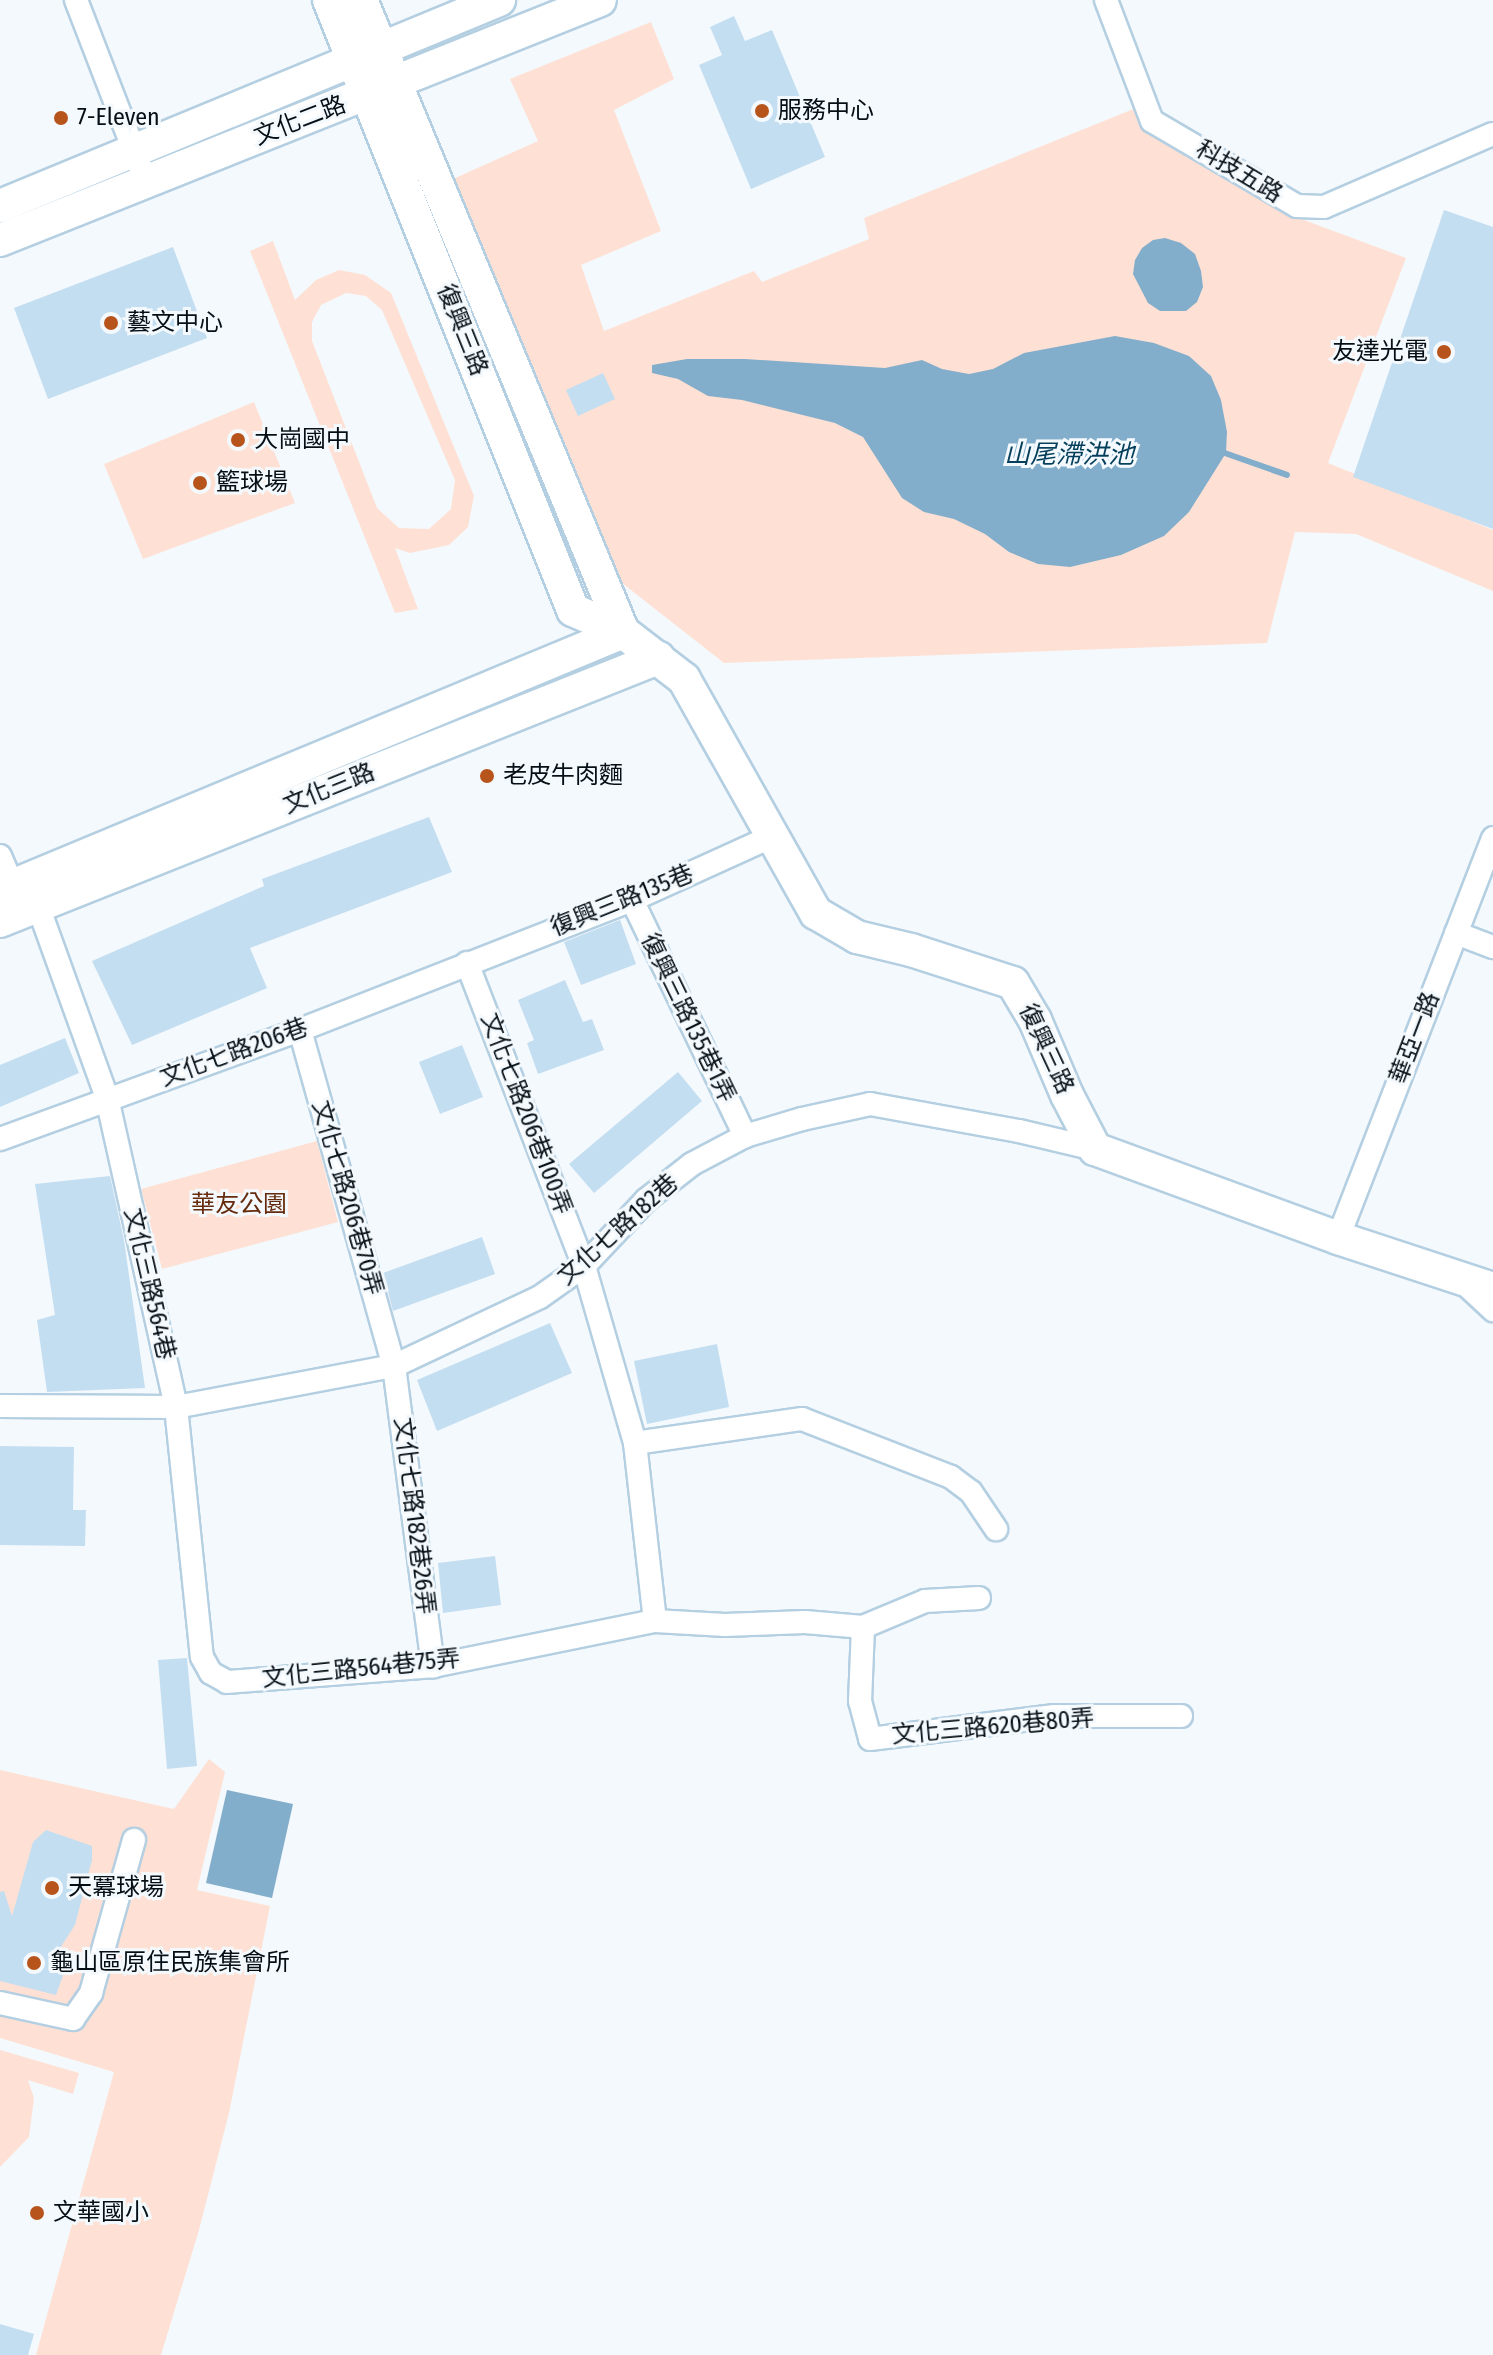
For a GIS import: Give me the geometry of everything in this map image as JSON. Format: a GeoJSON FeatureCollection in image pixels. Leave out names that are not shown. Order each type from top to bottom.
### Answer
{"type":"FeatureCollection","features":[{"type":"Feature","properties":{"kind":"street"},"geometry":{"type":"LineString","coordinates":[[76,0],[146,181]]}},
{"type":"Feature","properties":{"kind":"street","name":"復興三路"},"geometry":{"type":"LineString","coordinates":[[329,0],[368,56],[382,89],[573,610],[623,632],[684,679],[775,835],[816,913],[857,937],[911,950],[1013,983],[1035,1020],[1067,1095],[1095,1149]]}},
{"type":"Feature","properties":{"kind":"street","name":"復興三路"},"geometry":{"type":"LineString","coordinates":[[361,0],[368,56]]}},
{"type":"Feature","properties":{"kind":"street","name":"文化二路"},"geometry":{"type":"LineString","coordinates":[[0,206],[499,0]]}},
{"type":"Feature","properties":{"kind":"street","name":"文化二路"},"geometry":{"type":"LineString","coordinates":[[0,240],[600,0]]}},
{"type":"Feature","properties":{"kind":"street","name":"科技五路"},"geometry":{"type":"LineString","coordinates":[[1106,0],[1152,121],[1297,206],[1324,207],[1493,134]]}},
{"type":"Feature","properties":{"kind":"street","name":"文化三路"},"geometry":{"type":"LineString","coordinates":[[6,888],[623,632]]}},
{"type":"Feature","properties":{"kind":"street","name":"文化三路"},"geometry":{"type":"LineString","coordinates":[[0,921],[658,658]]}},
{"type":"Feature","properties":{"kind":"street","name":"復興三路135巷"},"geometry":{"type":"LineString","coordinates":[[467,963],[632,900],[775,835]]}},
{"type":"Feature","properties":{"kind":"street","name":"華亞一路"},"geometry":{"type":"LineString","coordinates":[[1338,1238],[1493,838]]}},
{"type":"Feature","properties":{"kind":"street"},"geometry":{"type":"LineString","coordinates":[[0,856],[6,888],[38,906]]}},
{"type":"Feature","properties":{"kind":"street","name":"復興三路135巷1弄"},"geometry":{"type":"LineString","coordinates":[[632,900],[745,1136]]}},
{"type":"Feature","properties":{"kind":"street","name":"文化三路564巷"},"geometry":{"type":"LineString","coordinates":[[38,906],[107,1098],[176,1407],[202,1657],[211,1673]]}},
{"type":"Feature","properties":{"kind":"street"},"geometry":{"type":"LineString","coordinates":[[1456,933],[1493,947]]}},
{"type":"Feature","properties":{"kind":"street","name":"文化七路206巷"},"geometry":{"type":"LineString","coordinates":[[0,1139],[300,1030],[467,963]]}},
{"type":"Feature","properties":{"kind":"street","name":"文化七路206巷100弄"},"geometry":{"type":"LineString","coordinates":[[467,963],[584,1266],[635,1443]]}},
{"type":"Feature","properties":{"kind":"street","name":"文化七路206巷70弄"},"geometry":{"type":"LineString","coordinates":[[300,1030],[394,1366]]}},
{"type":"Feature","properties":{"kind":"street","name":"文化七路182巷"},"geometry":{"type":"LineString","coordinates":[[0,1406],[176,1407],[394,1366],[527,1304],[584,1266],[646,1200],[692,1164],[745,1136],[870,1104],[1095,1149]]}},
{"type":"Feature","properties":{"kind":"street"},"geometry":{"type":"LineString","coordinates":[[1095,1149],[1338,1238],[1493,1289]]}},
{"type":"Feature","properties":{"kind":"street"},"geometry":{"type":"LineString","coordinates":[[1460,1279],[1493,1310]]}},
{"type":"Feature","properties":{"kind":"street","name":"文化七路182巷26弄"},"geometry":{"type":"LineString","coordinates":[[394,1366],[433,1666]]}},
{"type":"Feature","properties":{"kind":"street"},"geometry":{"type":"LineString","coordinates":[[979,1598],[925,1601],[863,1627],[805,1622],[725,1625],[655,1621],[635,1443],[802,1419],[951,1477],[971,1492],[996,1529]]}},
{"type":"Feature","properties":{"kind":"street","name":"文化三路564巷75弄"},"geometry":{"type":"LineString","coordinates":[[211,1673],[227,1682],[433,1666],[655,1621]]}},
{"type":"Feature","properties":{"kind":"street","name":"文化三路620巷80弄"},"geometry":{"type":"LineString","coordinates":[[863,1627],[860,1701],[870,1739],[1055,1716],[1181,1716]]}},
{"type":"Feature","properties":{"kind":"street"},"geometry":{"type":"LineString","coordinates":[[0,2003],[73,2019],[91,1993],[134,1840]]}},
{"type":"Feature","properties":{"kind":"green space"},"geometry":{"type":"Polygon","coordinates":[[[651,22],[674,79],[614,110],[661,231],[581,265],[604,331],[754,271],[762,282],[869,239],[864,218],[1136,108],[1145,129],[1288,214],[1406,258],[1328,463],[1493,530],[1493,591],[1356,534],[1295,532],[1267,643],[724,663],[608,572],[453,179],[538,141],[510,79],[651,22]]]}},
{"type":"Feature","properties":{"kind":"green space"},"geometry":{"type":"Polygon","coordinates":[[[273,241],[295,300],[316,280],[339,270],[365,275],[391,293],[474,496],[468,527],[449,545],[410,553],[395,548],[418,609],[395,613],[250,251],[273,241]],[[346,293],[321,305],[312,322],[312,341],[377,508],[399,528],[429,529],[451,509],[455,480],[382,310],[366,296],[346,293]]]}},
{"type":"Feature","properties":{"kind":"green space","name":"籃球場"},"geometry":{"type":"Polygon","coordinates":[[[254,402],[295,503],[143,559],[104,464],[254,402]]]}},
{"type":"Feature","properties":{"kind":"green space","name":"華友公園"},"geometry":{"type":"Polygon","coordinates":[[[317,1141],[338,1222],[162,1269],[141,1189],[317,1141]]]}},
{"type":"Feature","properties":{"kind":"green space"},"geometry":{"type":"Polygon","coordinates":[[[209,1759],[225,1772],[197,1890],[270,1906],[229,2113],[199,2230],[161,2355],[36,2355],[114,2072],[0,2038],[0,1770],[174,1809],[209,1759]]]}},
{"type":"Feature","properties":{"kind":"green space"},"geometry":{"type":"Polygon","coordinates":[[[0,2050],[79,2073],[73,2094],[28,2080],[34,2098],[29,2137],[0,2167],[0,2050]]]}},
{"type":"Feature","properties":{"kind":"water"},"geometry":{"type":"Polygon","coordinates":[[[1165,238],[1181,243],[1195,254],[1201,271],[1203,287],[1197,302],[1186,311],[1160,311],[1148,303],[1133,274],[1135,260],[1142,248],[1153,240],[1165,238]]]}},
{"type":"Feature","properties":{"kind":"water","name":"山尾滯洪池"},"geometry":{"type":"Polygon","coordinates":[[[1115,336],[1154,343],[1189,356],[1211,376],[1221,400],[1227,432],[1226,453],[1189,512],[1164,536],[1121,555],[1070,567],[1038,564],[1009,552],[985,534],[954,519],[924,512],[902,498],[863,437],[835,423],[742,400],[708,396],[678,379],[652,373],[652,365],[687,359],[745,359],[885,368],[922,360],[942,369],[969,374],[993,369],[1024,353],[1115,336]]]}},
{"type":"Feature","properties":{"kind":"water"},"geometry":{"type":"Polygon","coordinates":[[[227,1790],[293,1804],[272,1898],[206,1883],[227,1790]]]}},
{"type":"Feature","properties":{"kind":"building","name":"服務中心"},"geometry":{"type":"Polygon","coordinates":[[[734,16],[745,41],[772,30],[825,157],[751,189],[699,65],[722,55],[710,27],[734,16]]]}},
{"type":"Feature","properties":{"kind":"building","name":"友達光電"},"geometry":{"type":"Polygon","coordinates":[[[1444,210],[1493,227],[1493,529],[1353,477],[1444,210]]]}},
{"type":"Feature","properties":{"kind":"building","name":"藝文中心"},"geometry":{"type":"Polygon","coordinates":[[[173,247],[207,338],[48,399],[14,308],[173,247]]]}},
{"type":"Feature","properties":{"kind":"building"},"geometry":{"type":"Polygon","coordinates":[[[603,373],[615,399],[578,416],[566,390],[603,373]]]}},
{"type":"Feature","properties":{"kind":"building"},"geometry":{"type":"Polygon","coordinates":[[[429,817],[452,872],[250,948],[267,988],[132,1045],[92,961],[264,886],[262,879],[429,817]]]}},
{"type":"Feature","properties":{"kind":"building"},"geometry":{"type":"Polygon","coordinates":[[[620,920],[636,964],[581,985],[564,942],[620,920]]]}},
{"type":"Feature","properties":{"kind":"building"},"geometry":{"type":"Polygon","coordinates":[[[565,980],[583,1022],[592,1019],[604,1050],[538,1074],[527,1043],[534,1040],[518,1000],[565,980]]]}},
{"type":"Feature","properties":{"kind":"building"},"geometry":{"type":"Polygon","coordinates":[[[65,1038],[79,1073],[0,1107],[0,1065],[65,1038]]]}},
{"type":"Feature","properties":{"kind":"building"},"geometry":{"type":"Polygon","coordinates":[[[462,1045],[483,1097],[440,1114],[419,1062],[462,1045]]]}},
{"type":"Feature","properties":{"kind":"building"},"geometry":{"type":"Polygon","coordinates":[[[678,1072],[702,1101],[594,1193],[569,1164],[678,1072]]]}},
{"type":"Feature","properties":{"kind":"building"},"geometry":{"type":"Polygon","coordinates":[[[110,1176],[124,1240],[145,1388],[47,1392],[37,1320],[55,1315],[35,1184],[110,1176]]]}},
{"type":"Feature","properties":{"kind":"building"},"geometry":{"type":"Polygon","coordinates":[[[482,1237],[495,1274],[393,1311],[383,1273],[482,1237]]]}},
{"type":"Feature","properties":{"kind":"building"},"geometry":{"type":"Polygon","coordinates":[[[550,1323],[572,1373],[437,1431],[417,1380],[550,1323]]]}},
{"type":"Feature","properties":{"kind":"building"},"geometry":{"type":"Polygon","coordinates":[[[717,1344],[729,1407],[647,1424],[634,1361],[717,1344]]]}},
{"type":"Feature","properties":{"kind":"building"},"geometry":{"type":"Polygon","coordinates":[[[0,1446],[74,1447],[73,1510],[86,1510],[85,1546],[0,1545],[0,1446]]]}},
{"type":"Feature","properties":{"kind":"building"},"geometry":{"type":"Polygon","coordinates":[[[495,1556],[501,1605],[443,1613],[438,1563],[495,1556]]]}},
{"type":"Feature","properties":{"kind":"building"},"geometry":{"type":"Polygon","coordinates":[[[187,1658],[197,1766],[167,1769],[158,1660],[187,1658]]]}},
{"type":"Feature","properties":{"kind":"building","name":"天冪球場"},"geometry":{"type":"Polygon","coordinates":[[[46,1830],[92,1846],[92,1860],[75,1925],[57,1953],[70,1956],[56,1995],[0,1981],[0,1892],[4,1891],[12,1916],[33,1842],[46,1830]]]}},
{"type":"Feature","properties":{"kind":"building"},"geometry":{"type":"Polygon","coordinates":[[[0,2324],[34,2334],[28,2355],[0,2355],[0,2324]]]}},
{"type":"Feature","properties":{"kind":"waterway"},"geometry":{"type":"LineString","coordinates":[[1219,451],[1287,475]]}},
{"type":"Feature","properties":{"kind":"place","name":"服務中心"},"geometry":{"type":"Point","coordinates":[762,111]}},
{"type":"Feature","properties":{"kind":"place","name":"7-Eleven"},"geometry":{"type":"Point","coordinates":[61,118]}},
{"type":"Feature","properties":{"kind":"place","name":"藝文中心"},"geometry":{"type":"Point","coordinates":[111,323]}},
{"type":"Feature","properties":{"kind":"place","name":"友達光電"},"geometry":{"type":"Point","coordinates":[1444,352]}},
{"type":"Feature","properties":{"kind":"place","name":"大崗國中"},"geometry":{"type":"Point","coordinates":[238,440]}},
{"type":"Feature","properties":{"kind":"place","name":"籃球場"},"geometry":{"type":"Point","coordinates":[200,483]}},
{"type":"Feature","properties":{"kind":"place","name":"老皮牛肉麵"},"geometry":{"type":"Point","coordinates":[487,776]}},
{"type":"Feature","properties":{"kind":"place","name":"天冪球場"},"geometry":{"type":"Point","coordinates":[52,1888]}},
{"type":"Feature","properties":{"kind":"place","name":"龜山區原住民族集會所"},"geometry":{"type":"Point","coordinates":[34,1963]}},
{"type":"Feature","properties":{"kind":"place","name":"文華國小"},"geometry":{"type":"Point","coordinates":[37,2213]}}]}
